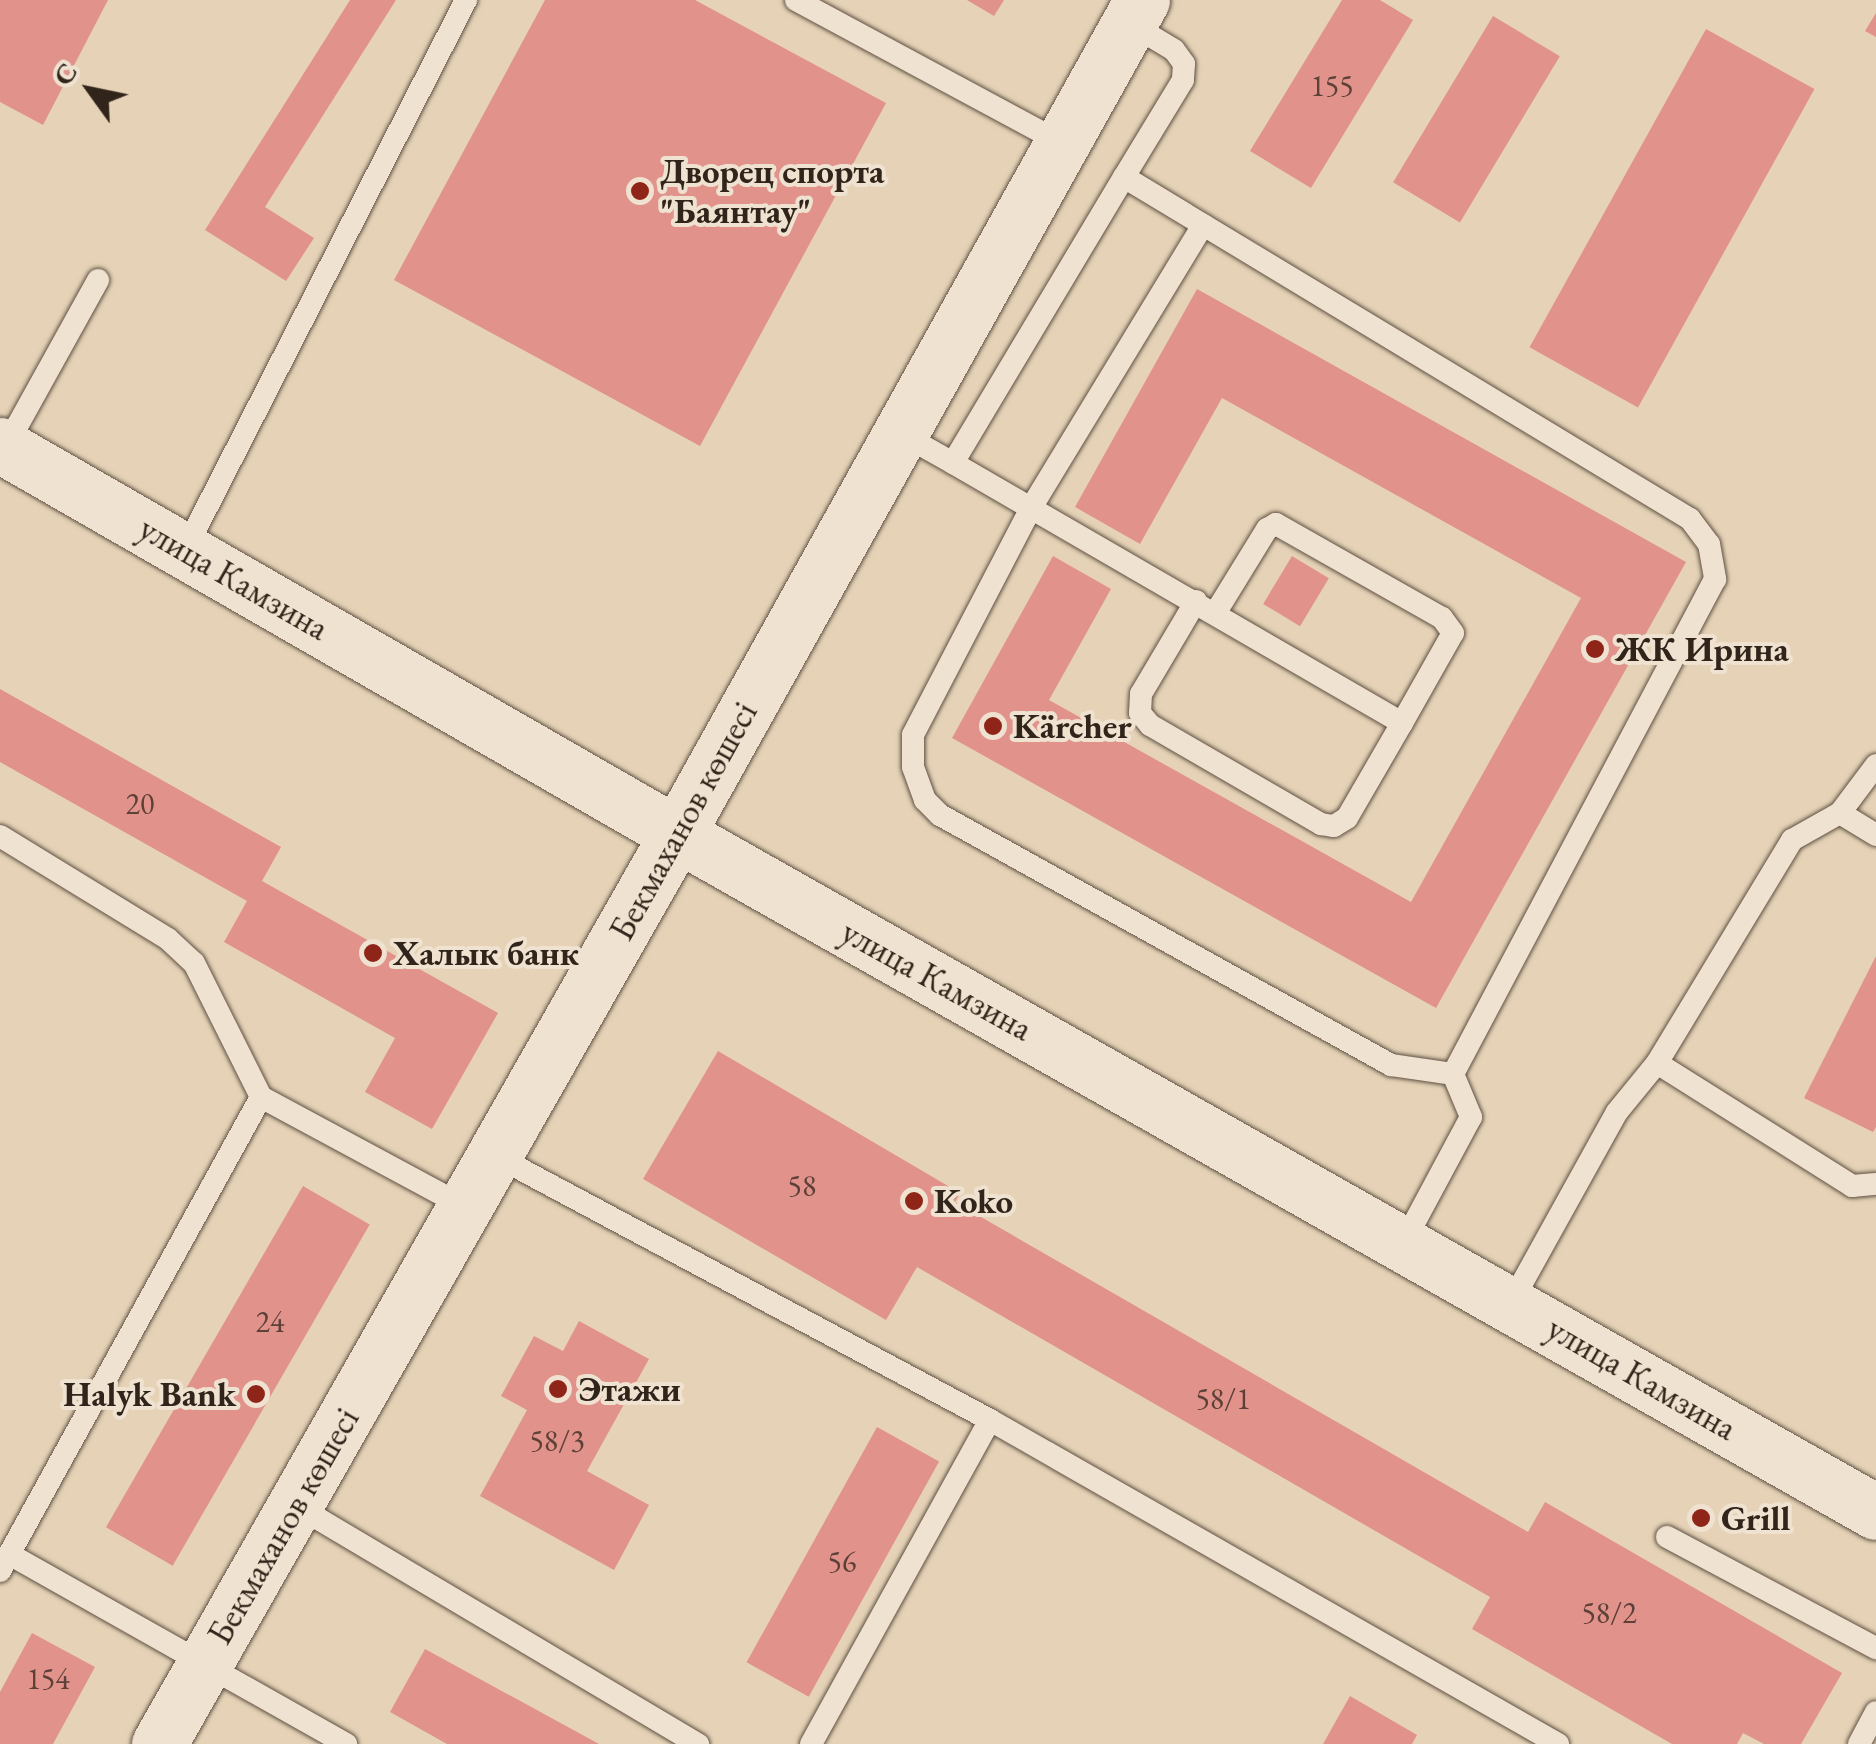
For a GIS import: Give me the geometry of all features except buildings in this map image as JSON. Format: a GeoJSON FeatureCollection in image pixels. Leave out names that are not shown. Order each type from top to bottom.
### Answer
{"type":"FeatureCollection","features":[{"type":"Feature","properties":{"kind":"main road","name":"Бекмаханов көшесі"},"geometry":{"type":"LineString","coordinates":[[159,1744],[676,834],[1136,11]]}},
{"type":"Feature","properties":{"kind":"main road","name":"улица Камзина"},"geometry":{"type":"LineString","coordinates":[[2,446],[676,834],[1876,1512]]}},
{"type":"Feature","properties":{"kind":"lane"},"geometry":{"type":"LineString","coordinates":[[185,550],[466,0]]}},
{"type":"Feature","properties":{"kind":"lane"},"geometry":{"type":"LineString","coordinates":[[796,0],[1062,143]]}},
{"type":"Feature","properties":{"kind":"lane"},"geometry":{"type":"LineString","coordinates":[[953,463],[1182,80],[1184,64],[1136,11]]}},
{"type":"Feature","properties":{"kind":"lane"},"geometry":{"type":"LineString","coordinates":[[1124,178],[1690,519],[1709,544],[1715,580],[1452,1074]]}},
{"type":"Feature","properties":{"kind":"lane"},"geometry":{"type":"LineString","coordinates":[[1203,224],[1032,508],[913,734],[913,767],[925,800],[940,815],[1391,1065],[1452,1074]]}},
{"type":"Feature","properties":{"kind":"lane"},"geometry":{"type":"LineString","coordinates":[[2,446],[98,280]]}},
{"type":"Feature","properties":{"kind":"lane"},"geometry":{"type":"LineString","coordinates":[[900,432],[1402,723]]}},
{"type":"Feature","properties":{"kind":"lane"},"geometry":{"type":"LineString","coordinates":[[1276,524],[1442,618],[1453,634],[1347,818],[1334,826],[1321,824],[1150,725],[1140,713],[1141,694],[1206,606],[1266,528],[1276,524]]}},
{"type":"Feature","properties":{"kind":"lane"},"geometry":{"type":"LineString","coordinates":[[1511,1303],[1617,1112],[1656,1063],[1792,840],[1840,814],[1876,765]]}},
{"type":"Feature","properties":{"kind":"lane"},"geometry":{"type":"LineString","coordinates":[[1840,814],[1876,835]]}},
{"type":"Feature","properties":{"kind":"lane"},"geometry":{"type":"LineString","coordinates":[[0,836],[168,938],[194,963],[261,1098],[465,1207]]}},
{"type":"Feature","properties":{"kind":"lane"},"geometry":{"type":"LineString","coordinates":[[1656,1063],[1852,1186],[1876,1184]]}},
{"type":"Feature","properties":{"kind":"lane"},"geometry":{"type":"LineString","coordinates":[[1404,1242],[1471,1118],[1452,1074]]}},
{"type":"Feature","properties":{"kind":"lane"},"geometry":{"type":"LineString","coordinates":[[261,1098],[4,1563],[204,1664],[346,1744]]}},
{"type":"Feature","properties":{"kind":"lane"},"geometry":{"type":"LineString","coordinates":[[494,1155],[990,1420],[1520,1735],[1558,1744]]}},
{"type":"Feature","properties":{"kind":"lane"},"geometry":{"type":"LineString","coordinates":[[811,1744],[990,1420]]}},
{"type":"Feature","properties":{"kind":"lane"},"geometry":{"type":"LineString","coordinates":[[295,1505],[698,1744]]}},
{"type":"Feature","properties":{"kind":"lane"},"geometry":{"type":"LineString","coordinates":[[1667,1538],[1876,1648]]}},
{"type":"Feature","properties":{"kind":"lane"},"geometry":{"type":"LineString","coordinates":[[1858,1744],[1876,1712]]}},
{"type":"Feature","properties":{"kind":"place","name":"Дворец спорта \"Баянтау\""},"geometry":{"type":"Point","coordinates":[640,191]}},
{"type":"Feature","properties":{"kind":"place","name":"ЖК Ирина"},"geometry":{"type":"Point","coordinates":[1595,649]}},
{"type":"Feature","properties":{"kind":"place","name":"Kärcher"},"geometry":{"type":"Point","coordinates":[993,726]}},
{"type":"Feature","properties":{"kind":"place","name":"Халык банк"},"geometry":{"type":"Point","coordinates":[373,953]}},
{"type":"Feature","properties":{"kind":"place","name":"Koko"},"geometry":{"type":"Point","coordinates":[914,1201]}},
{"type":"Feature","properties":{"kind":"place","name":"Этажи"},"geometry":{"type":"Point","coordinates":[558,1389]}},
{"type":"Feature","properties":{"kind":"place","name":"Halyk Bank"},"geometry":{"type":"Point","coordinates":[256,1394]}},
{"type":"Feature","properties":{"kind":"place","name":"Grill"},"geometry":{"type":"Point","coordinates":[1701,1518]}}]}
